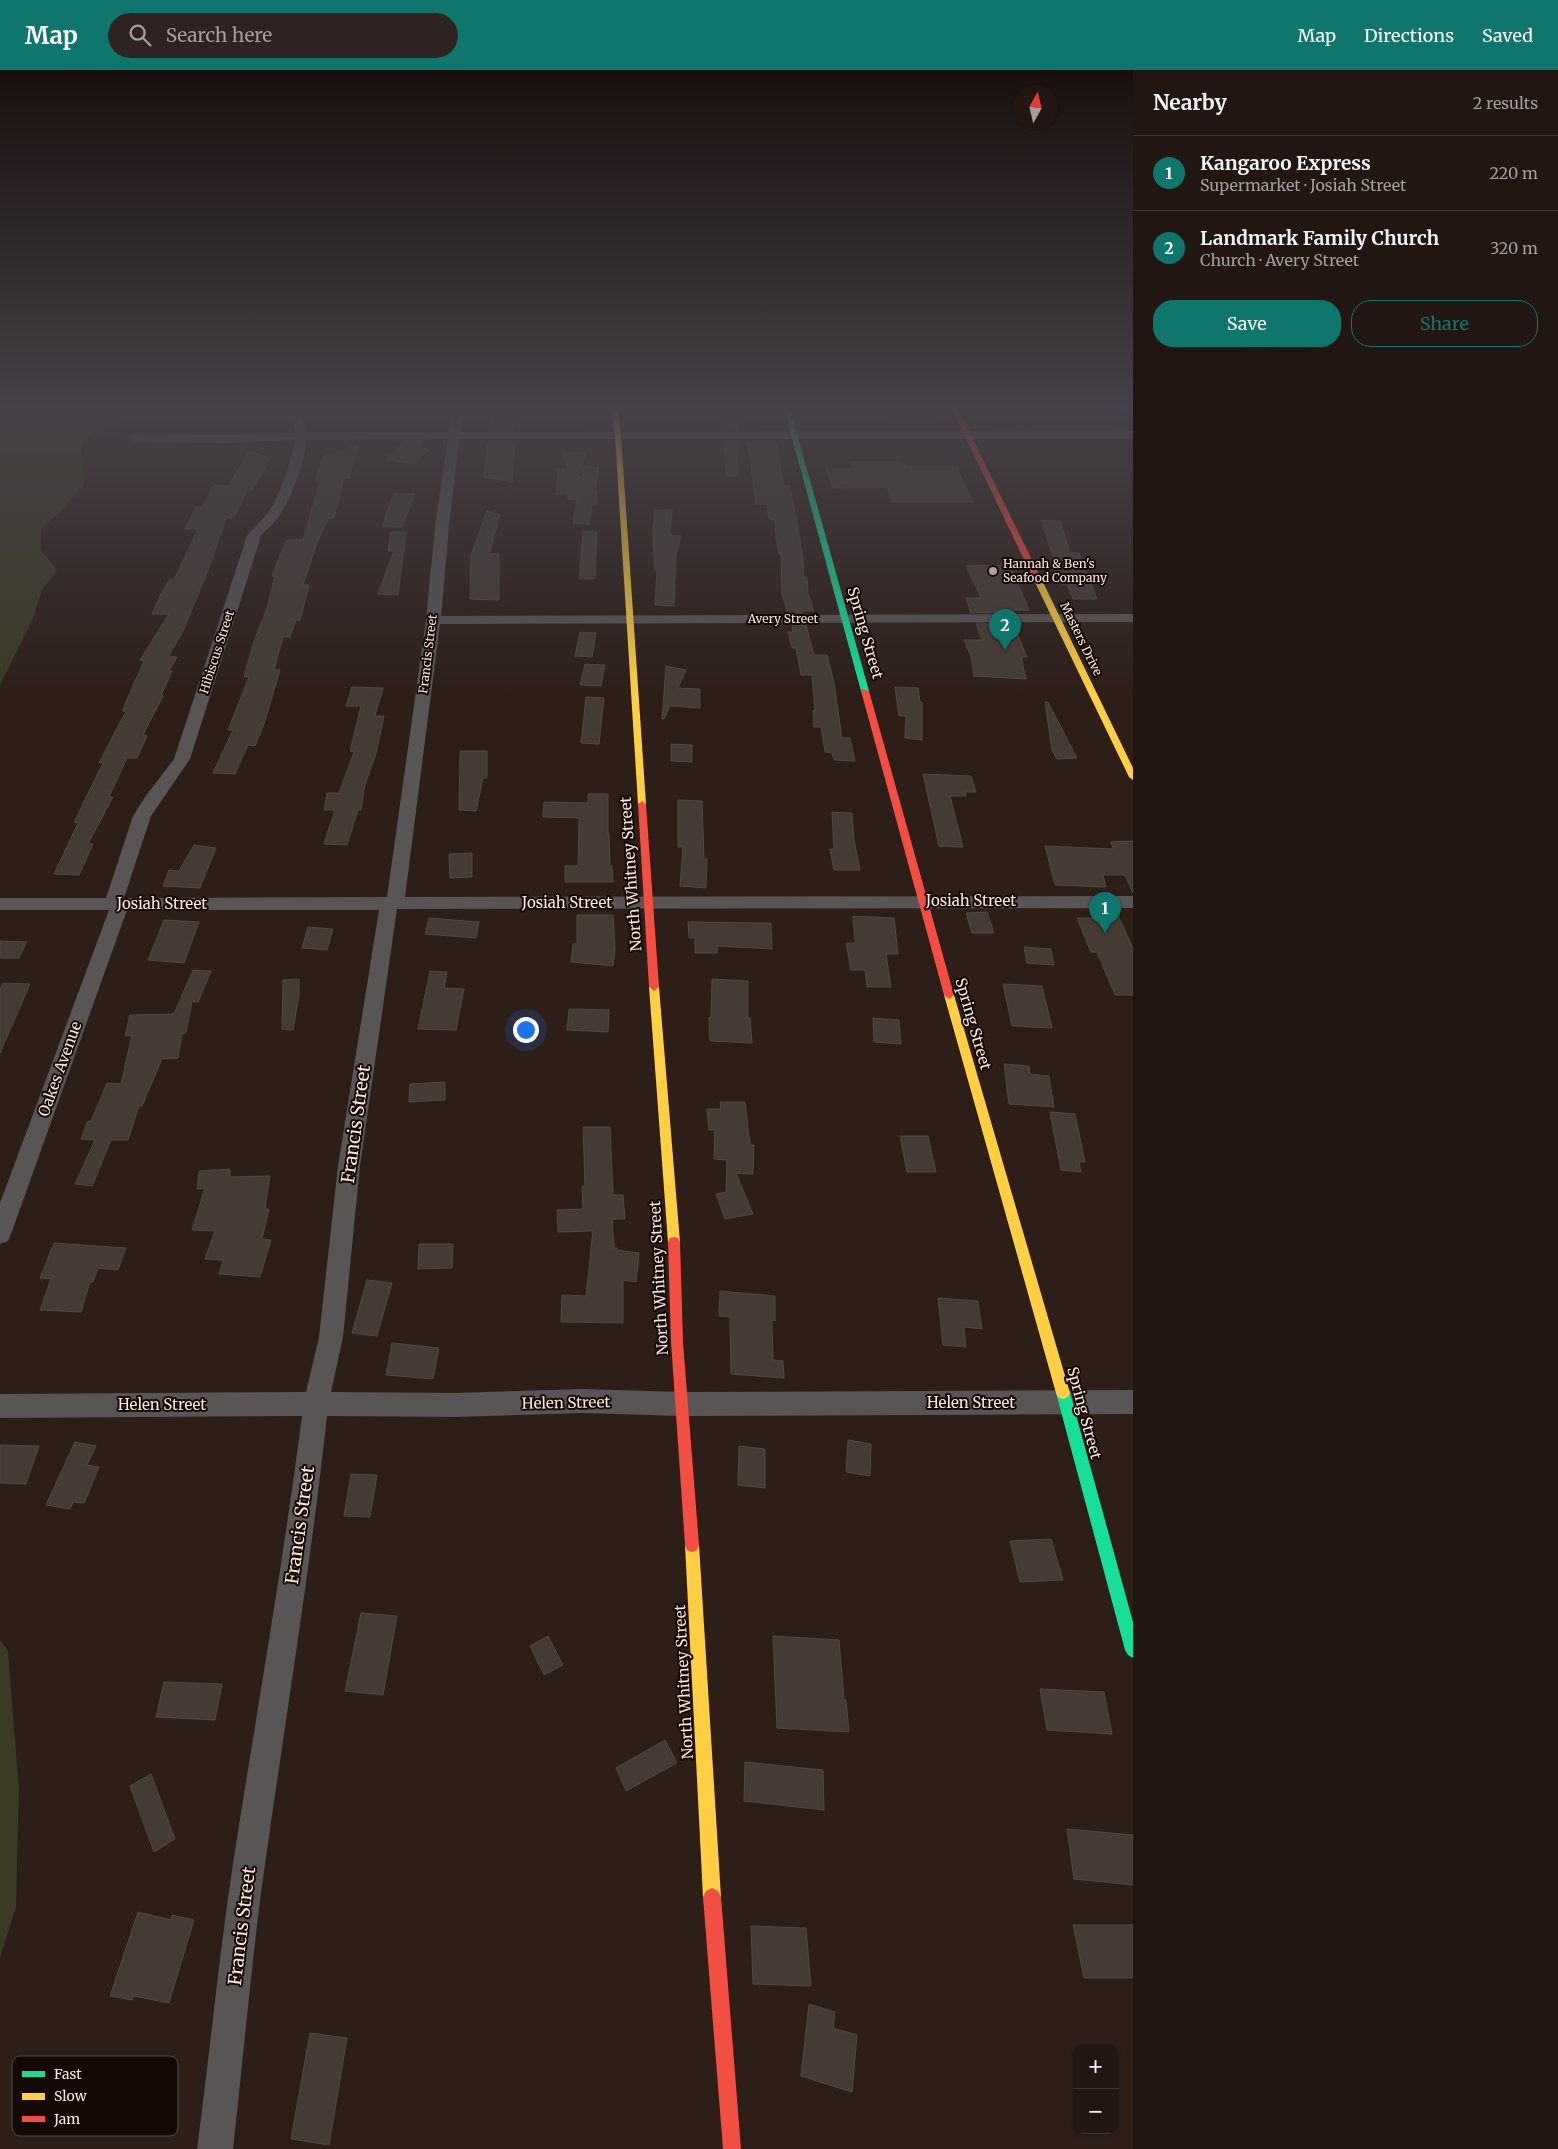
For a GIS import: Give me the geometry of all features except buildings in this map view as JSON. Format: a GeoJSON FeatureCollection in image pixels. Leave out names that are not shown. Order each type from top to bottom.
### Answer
{"type":"FeatureCollection","features":[{"type":"Feature","properties":{"kind":"street","name":"Hibiscus Street"},"geometry":{"type":"LineString","coordinates":[[116,904],[143,815],[154,796],[173,775],[182,759],[254,536],[274,515],[280,502]]}},
{"type":"Feature","properties":{"kind":"street","name":"Francis Street"},"geometry":{"type":"LineString","coordinates":[[215,2149],[250,1858],[302,1522],[316,1404],[331,1337],[349,1166],[392,902],[433,620],[446,502]]}},
{"type":"Feature","properties":{"kind":"street","name":"North Whitney Street"},"geometry":{"type":"LineString","coordinates":[[622,502],[648,904],[676,1266],[677,1342],[687,1458],[699,1697],[714,1930],[732,2149]]}},
{"type":"Feature","properties":{"kind":"street","name":"Spring Street"},"geometry":{"type":"LineString","coordinates":[[814,502],[1066,1403],[1133,1650]]}},
{"type":"Feature","properties":{"kind":"street","name":"Masters Drive"},"geometry":{"type":"LineString","coordinates":[[1000,502],[1133,778]]}},
{"type":"Feature","properties":{"kind":"street","name":"Avery Street"},"geometry":{"type":"LineString","coordinates":[[433,620],[1133,618]]}},
{"type":"Feature","properties":{"kind":"street","name":"Josiah Street"},"geometry":{"type":"LineString","coordinates":[[0,904],[1133,902]]}},
{"type":"Feature","properties":{"kind":"street","name":"Oakes Avenue"},"geometry":{"type":"LineString","coordinates":[[0,1234],[116,904]]}},
{"type":"Feature","properties":{"kind":"street","name":"Helen Street"},"geometry":{"type":"LineString","coordinates":[[0,1406],[456,1405],[583,1401],[682,1404],[1133,1402]]}},
{"type":"Feature","properties":{"kind":"shaded area"},"geometry":{"type":"Polygon","coordinates":[[[0,502],[69,502],[41,529],[41,550],[57,571],[42,590],[32,621],[0,685],[0,502]]]}},
{"type":"Feature","properties":{"kind":"shaded area"},"geometry":{"type":"Polygon","coordinates":[[[0,1640],[8,1651],[19,1790],[16,1907],[0,1958],[0,1640]]]}},
{"type":"Feature","properties":{"kind":"traffic: fast"},"geometry":{"type":"LineString","coordinates":[[813,502],[865,691]]}},
{"type":"Feature","properties":{"kind":"traffic: fast"},"geometry":{"type":"LineString","coordinates":[[1063,1393],[1133,1650]]}},
{"type":"Feature","properties":{"kind":"traffic: slow"},"geometry":{"type":"LineString","coordinates":[[622,502],[642,804]]}},
{"type":"Feature","properties":{"kind":"traffic: slow"},"geometry":{"type":"LineString","coordinates":[[1035,574],[1133,777]]}},
{"type":"Feature","properties":{"kind":"traffic: slow"},"geometry":{"type":"LineString","coordinates":[[654,987],[674,1242]]}},
{"type":"Feature","properties":{"kind":"traffic: slow"},"geometry":{"type":"LineString","coordinates":[[949,995],[1063,1393]]}},
{"type":"Feature","properties":{"kind":"traffic: slow"},"geometry":{"type":"LineString","coordinates":[[692,1545],[712,1897]]}},
{"type":"Feature","properties":{"kind":"traffic: jam"},"geometry":{"type":"LineString","coordinates":[[1000,502],[1035,574]]}},
{"type":"Feature","properties":{"kind":"traffic: jam"},"geometry":{"type":"LineString","coordinates":[[865,691],[949,995]]}},
{"type":"Feature","properties":{"kind":"traffic: jam"},"geometry":{"type":"LineString","coordinates":[[642,804],[654,987]]}},
{"type":"Feature","properties":{"kind":"traffic: jam"},"geometry":{"type":"LineString","coordinates":[[674,1242],[677,1342],[692,1545]]}},
{"type":"Feature","properties":{"kind":"traffic: jam"},"geometry":{"type":"LineString","coordinates":[[712,1897],[732,2149]]}},
{"type":"Feature","properties":{"kind":"place","name":"Hannah & Ben's Seafood Company"},"geometry":{"type":"Point","coordinates":[993,571]}},
{"type":"Feature","properties":{"kind":"place","name":"Landmark Family Church"},"geometry":{"type":"Point","coordinates":[1005,650]}},
{"type":"Feature","properties":{"kind":"place","name":"Kangaroo Express"},"geometry":{"type":"Point","coordinates":[1105,933]}}]}
